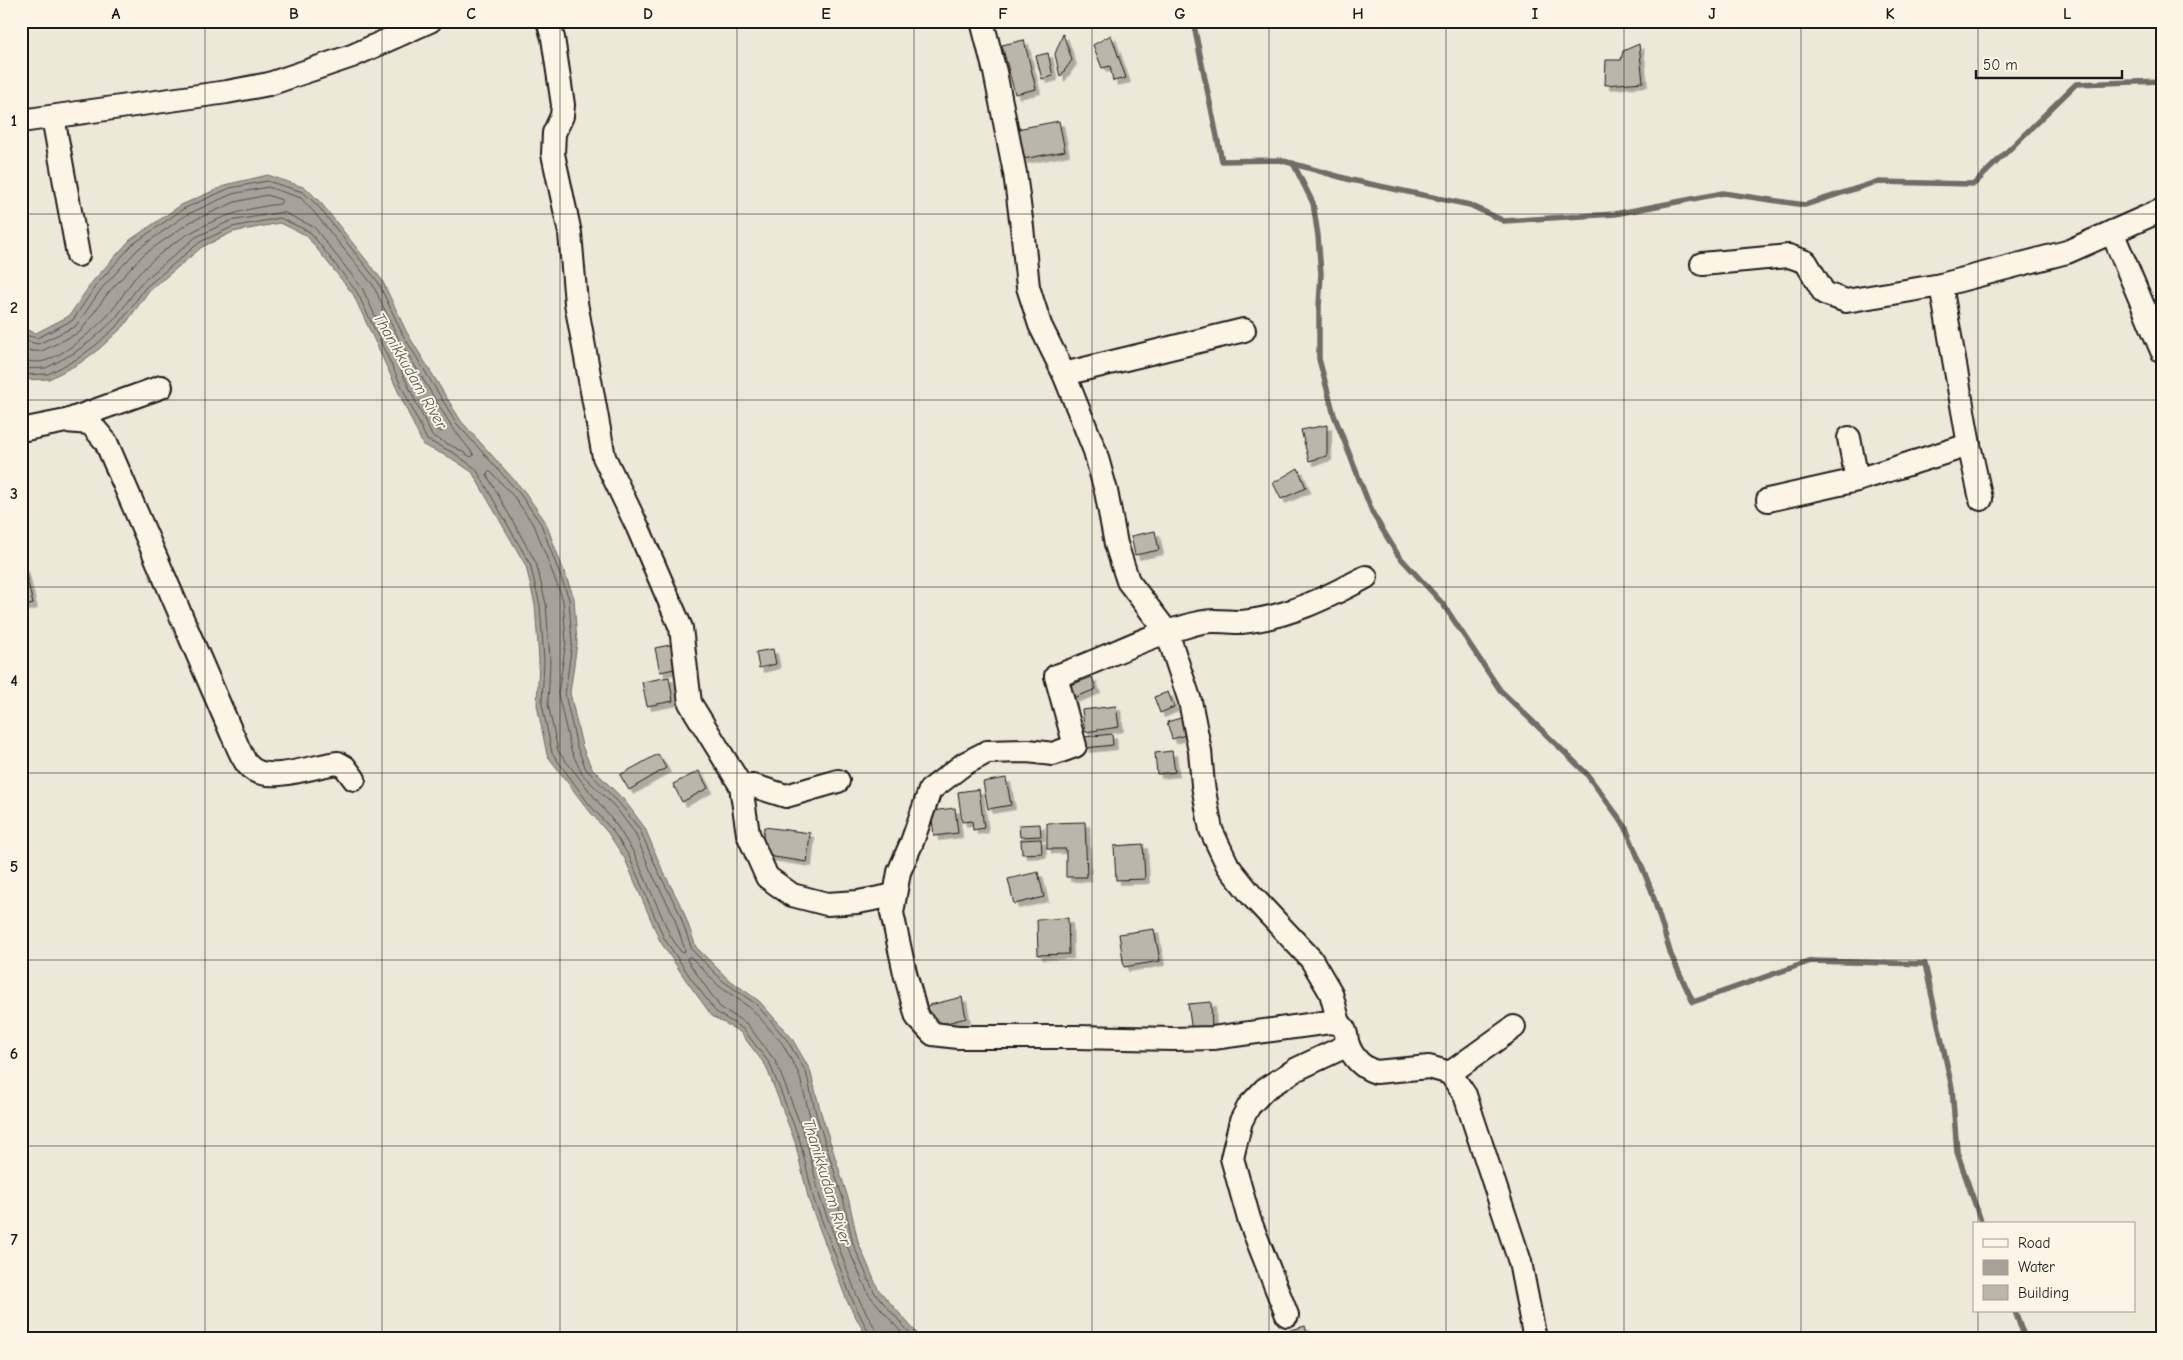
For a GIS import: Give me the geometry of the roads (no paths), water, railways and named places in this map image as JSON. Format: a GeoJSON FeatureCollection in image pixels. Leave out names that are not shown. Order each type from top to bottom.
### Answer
{"type":"FeatureCollection","features":[{"type":"Feature","properties":{"kind":"street"},"geometry":{"type":"LineString","coordinates":[[21,121],[53,118],[269,84],[352,56],[430,21]]}},
{"type":"Feature","properties":{"kind":"street"},"geometry":{"type":"LineString","coordinates":[[548,21],[554,46],[563,105],[562,116],[554,133],[553,154],[570,233],[576,303],[604,457],[638,528],[681,628],[690,703],[741,786],[748,834],[767,876],[792,895],[827,904],[858,902],[895,895]]}},
{"type":"Feature","properties":{"kind":"street"},"geometry":{"type":"LineString","coordinates":[[982,21],[995,72],[1015,173],[1028,287],[1040,325],[1064,374],[1094,451],[1106,491],[1116,544],[1128,581],[1167,632],[1190,701],[1200,751],[1203,785],[1211,830],[1228,866],[1252,896],[1311,959],[1331,993],[1339,1023],[1344,1028],[1348,1046],[1359,1063],[1368,1070],[1376,1072],[1429,1067],[1450,1073],[1465,1095],[1520,1262],[1535,1339]]}},
{"type":"Feature","properties":{"kind":"street"},"geometry":{"type":"LineString","coordinates":[[53,118],[78,255]]}},
{"type":"Feature","properties":{"kind":"street"},"geometry":{"type":"LineString","coordinates":[[1702,264],[1789,256],[1806,262],[1824,293],[1846,302],[1942,285],[2067,252],[2162,210]]}},
{"type":"Feature","properties":{"kind":"street"},"geometry":{"type":"LineString","coordinates":[[2112,232],[2162,351]]}},
{"type":"Feature","properties":{"kind":"street"},"geometry":{"type":"LineString","coordinates":[[1942,285],[1969,445],[1981,499]]}},
{"type":"Feature","properties":{"kind":"street"},"geometry":{"type":"LineString","coordinates":[[1064,374],[1244,330]]}},
{"type":"Feature","properties":{"kind":"street"},"geometry":{"type":"LineString","coordinates":[[21,430],[66,421],[161,387]]}},
{"type":"Feature","properties":{"kind":"street"},"geometry":{"type":"LineString","coordinates":[[66,421],[90,423],[106,442],[232,734],[248,766],[259,774],[276,775],[338,763],[345,766],[354,779]]}},
{"type":"Feature","properties":{"kind":"street"},"geometry":{"type":"LineString","coordinates":[[1848,438],[1857,480]]}},
{"type":"Feature","properties":{"kind":"street"},"geometry":{"type":"LineString","coordinates":[[1768,500],[1857,480],[1969,445]]}},
{"type":"Feature","properties":{"kind":"street"},"geometry":{"type":"LineString","coordinates":[[1339,1023],[1330,1022],[1213,1038],[958,1037],[933,1034],[917,1017],[892,913],[899,872],[912,842],[930,790],[964,764],[987,752],[1028,751],[1053,754],[1075,746],[1056,676],[1091,664],[1167,632],[1213,621],[1240,622],[1279,615],[1315,604],[1366,578]]}},
{"type":"Feature","properties":{"kind":"street"},"geometry":{"type":"LineString","coordinates":[[741,786],[754,786],[786,796],[838,781]]}},
{"type":"Feature","properties":{"kind":"street"},"geometry":{"type":"LineString","coordinates":[[1450,1073],[1514,1027]]}},
{"type":"Feature","properties":{"kind":"street"},"geometry":{"type":"LineString","coordinates":[[1287,1315],[1249,1219],[1232,1158],[1240,1121],[1248,1106],[1265,1089],[1298,1069],[1348,1046]]}},
{"type":"Feature","properties":{"kind":"water","name":"Thanikkudam River"},"geometry":{"type":"Polygon","coordinates":[[[268,175],[306,188],[321,203],[382,280],[407,333],[461,421],[524,491],[545,521],[574,598],[577,643],[570,693],[582,746],[591,767],[624,800],[645,828],[661,867],[683,910],[696,947],[727,978],[759,1001],[791,1037],[810,1070],[821,1113],[849,1201],[858,1242],[878,1289],[922,1339],[868,1339],[847,1301],[809,1201],[795,1142],[766,1066],[740,1032],[712,1016],[686,980],[660,941],[625,859],[608,833],[547,755],[537,705],[539,660],[535,605],[526,566],[472,472],[451,458],[423,445],[353,294],[306,235],[280,223],[233,232],[202,247],[148,292],[124,326],[99,349],[80,363],[49,379],[21,380],[21,328],[36,333],[69,316],[93,281],[130,240],[181,205],[229,184],[268,175]]]}},
{"type":"Feature","properties":{"kind":"waterway"},"geometry":{"type":"LineString","coordinates":[[1193,21],[1222,161],[1280,160],[1351,180],[1470,205],[1504,221],[1615,214],[1723,193],[1805,205],[1876,182],[1974,184],[2076,84],[2162,81]]}},
{"type":"Feature","properties":{"kind":"waterway"},"geometry":{"type":"LineString","coordinates":[[1293,163],[1313,203],[1318,236],[1321,274],[1319,359],[1334,415],[1373,514],[1398,555],[1443,604],[1500,690],[1586,773],[1625,826],[1651,889],[1671,955],[1693,1002],[1811,961],[1925,964],[1952,1088],[1957,1152],[1981,1222]]}},
{"type":"Feature","properties":{"kind":"waterway"},"geometry":{"type":"LineString","coordinates":[[2015,1312],[2025,1339]]}}]}
